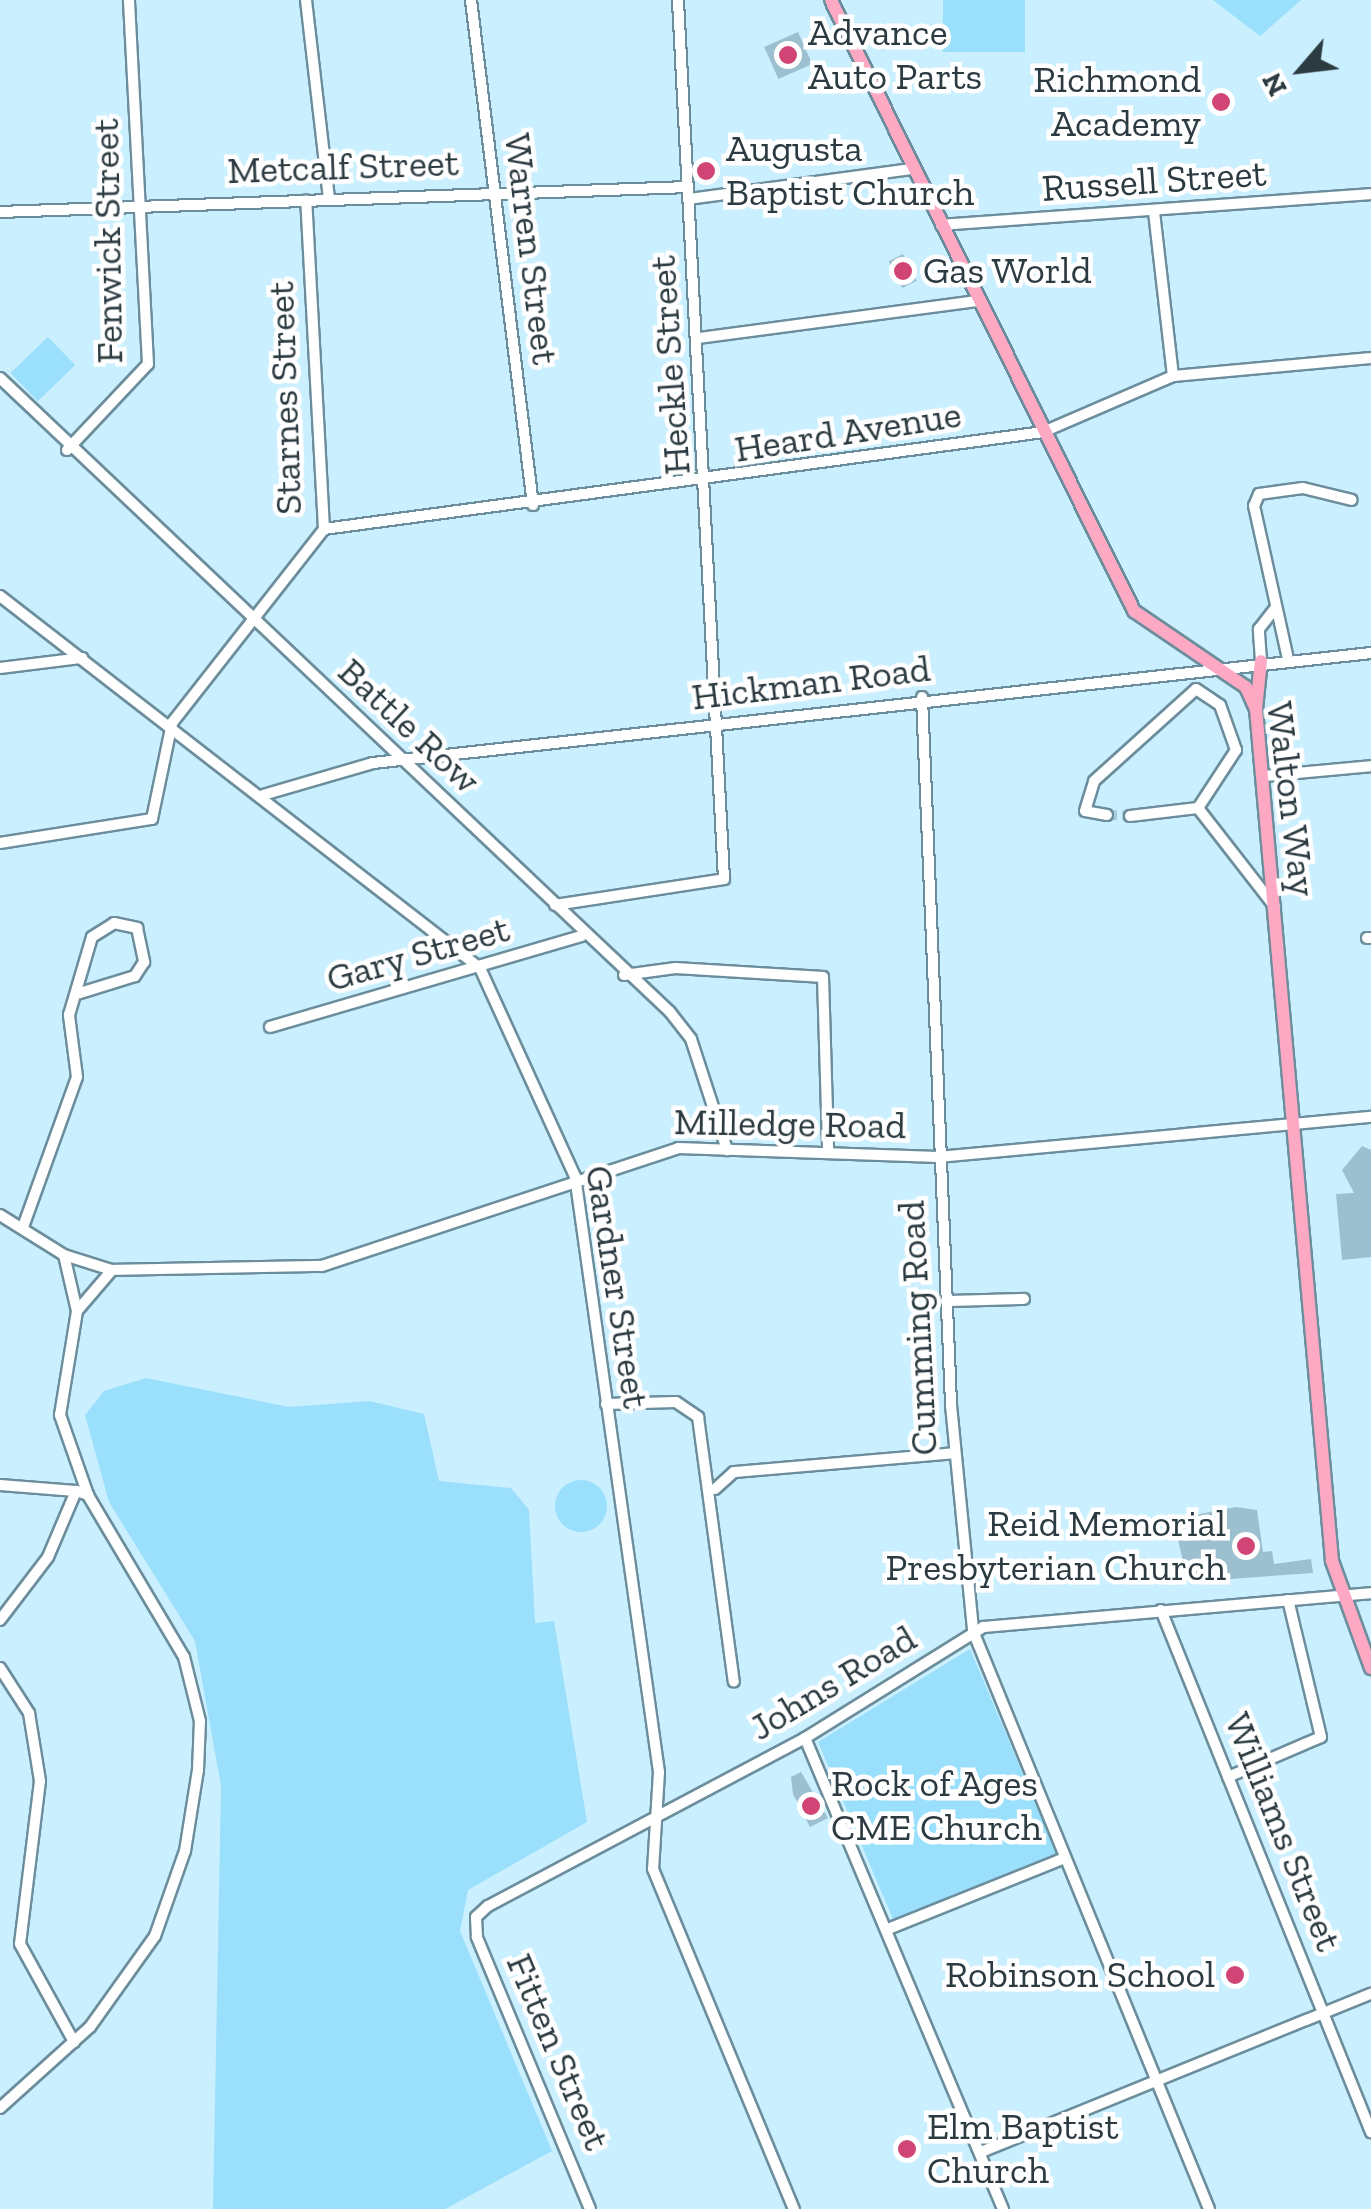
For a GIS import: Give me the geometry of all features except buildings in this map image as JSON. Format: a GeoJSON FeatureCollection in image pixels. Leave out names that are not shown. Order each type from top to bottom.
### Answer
{"type":"FeatureCollection","features":[{"type":"Feature","properties":{"kind":"main road","name":"Walton Way"},"geometry":{"type":"LineString","coordinates":[[830,0],[1134,611],[1246,687],[1256,709],[1342,1594],[1371,1668]]}},
{"type":"Feature","properties":{"kind":"main road"},"geometry":{"type":"LineString","coordinates":[[1256,709],[1261,661]]}},
{"type":"Feature","properties":{"kind":"street","name":"Fenwick Street"},"geometry":{"type":"LineString","coordinates":[[67,450],[148,364],[129,0]]}},
{"type":"Feature","properties":{"kind":"street"},"geometry":{"type":"LineString","coordinates":[[306,0],[329,198]]}},
{"type":"Feature","properties":{"kind":"street","name":"Warren Street"},"geometry":{"type":"LineString","coordinates":[[471,0],[533,505]]}},
{"type":"Feature","properties":{"kind":"street","name":"Heckle Street"},"geometry":{"type":"LineString","coordinates":[[678,0],[708,484],[714,726]]}},
{"type":"Feature","properties":{"kind":"street","name":"Metcalf Street"},"geometry":{"type":"LineString","coordinates":[[0,212],[492,191],[689,193],[912,168]]}},
{"type":"Feature","properties":{"kind":"street","name":"Russell Street"},"geometry":{"type":"LineString","coordinates":[[941,225],[1371,194]]}},
{"type":"Feature","properties":{"kind":"street","name":"Starnes Street"},"geometry":{"type":"LineString","coordinates":[[172,724],[324,529],[306,200]]}},
{"type":"Feature","properties":{"kind":"street"},"geometry":{"type":"LineString","coordinates":[[1154,212],[1173,376]]}},
{"type":"Feature","properties":{"kind":"street"},"geometry":{"type":"LineString","coordinates":[[699,338],[978,301]]}},
{"type":"Feature","properties":{"kind":"street","name":"Heard Avenue"},"geometry":{"type":"LineString","coordinates":[[324,529],[708,484],[1043,432],[1173,376],[1371,358]]}},
{"type":"Feature","properties":{"kind":"street","name":"Battle Row"},"geometry":{"type":"LineString","coordinates":[[0,378],[67,450],[556,904],[582,936],[691,1039],[727,1150]]}},
{"type":"Feature","properties":{"kind":"street"},"geometry":{"type":"LineString","coordinates":[[1288,659],[1274,610],[1259,494],[1324,487],[1352,500]]}},
{"type":"Feature","properties":{"kind":"street","name":"Gardner Street"},"geometry":{"type":"LineString","coordinates":[[0,596],[172,724],[480,968],[575,1176],[659,1772],[650,1821],[653,1869],[794,2209]]}},
{"type":"Feature","properties":{"kind":"street"},"geometry":{"type":"LineString","coordinates":[[1261,661],[1259,630],[1274,610]]}},
{"type":"Feature","properties":{"kind":"street","name":"Hickman Road"},"geometry":{"type":"LineString","coordinates":[[263,795],[403,763],[922,697],[1200,673],[1261,661],[1371,653]]}},
{"type":"Feature","properties":{"kind":"street"},"geometry":{"type":"LineString","coordinates":[[0,668],[82,658]]}},
{"type":"Feature","properties":{"kind":"street"},"geometry":{"type":"LineString","coordinates":[[1107,815],[1084,811],[1094,781],[1196,689],[1200,673]]}},
{"type":"Feature","properties":{"kind":"street"},"geometry":{"type":"LineString","coordinates":[[1196,689],[1220,704],[1236,750],[1198,808]]}},
{"type":"Feature","properties":{"kind":"street","name":"Cumming Road"},"geometry":{"type":"LineString","coordinates":[[922,697],[938,1157],[954,1452],[973,1631],[1210,2209]]}},
{"type":"Feature","properties":{"kind":"street"},"geometry":{"type":"LineString","coordinates":[[0,843],[152,819],[172,724]]}},
{"type":"Feature","properties":{"kind":"street","name":"Gary Street"},"geometry":{"type":"LineString","coordinates":[[556,904],[724,879],[714,726]]}},
{"type":"Feature","properties":{"kind":"street"},"geometry":{"type":"LineString","coordinates":[[1264,776],[1371,766]]}},
{"type":"Feature","properties":{"kind":"street"},"geometry":{"type":"LineString","coordinates":[[1130,816],[1198,808]]}},
{"type":"Feature","properties":{"kind":"street"},"geometry":{"type":"LineString","coordinates":[[1198,808],[1275,908]]}},
{"type":"Feature","properties":{"kind":"street"},"geometry":{"type":"LineString","coordinates":[[22,1227],[67,1116],[76,1077],[69,1015],[101,926],[137,928],[144,962],[135,976],[80,993]]}},
{"type":"Feature","properties":{"kind":"street","name":"Gary Street"},"geometry":{"type":"LineString","coordinates":[[270,1027],[582,936]]}},
{"type":"Feature","properties":{"kind":"street"},"geometry":{"type":"LineString","coordinates":[[624,975],[676,968],[822,976],[828,1150]]}},
{"type":"Feature","properties":{"kind":"street","name":"Milledge Road"},"geometry":{"type":"LineString","coordinates":[[0,1216],[64,1255],[112,1270],[322,1266],[575,1176],[664,1150],[828,1150],[938,1157],[1371,1117]]}},
{"type":"Feature","properties":{"kind":"street"},"geometry":{"type":"LineString","coordinates":[[0,2108],[74,2042],[155,1936],[184,1852],[200,1721],[168,1619],[88,1495],[60,1414],[77,1311],[64,1255]]}},
{"type":"Feature","properties":{"kind":"street"},"geometry":{"type":"LineString","coordinates":[[77,1311],[112,1270]]}},
{"type":"Feature","properties":{"kind":"street"},"geometry":{"type":"LineString","coordinates":[[946,1301],[1024,1299]]}},
{"type":"Feature","properties":{"kind":"street"},"geometry":{"type":"LineString","coordinates":[[606,1404],[692,1405],[715,1489],[734,1682]]}},
{"type":"Feature","properties":{"kind":"street"},"geometry":{"type":"LineString","coordinates":[[715,1489],[734,1472],[954,1452]]}},
{"type":"Feature","properties":{"kind":"street"},"geometry":{"type":"LineString","coordinates":[[0,1485],[76,1490],[88,1495]]}},
{"type":"Feature","properties":{"kind":"street"},"geometry":{"type":"LineString","coordinates":[[0,1620],[48,1557],[76,1490]]}},
{"type":"Feature","properties":{"kind":"street","name":"Johns Road"},"geometry":{"type":"LineString","coordinates":[[476,1917],[806,1738],[973,1631],[1371,1592]]}},
{"type":"Feature","properties":{"kind":"street"},"geometry":{"type":"LineString","coordinates":[[1228,1777],[1321,1737],[1288,1600]]}},
{"type":"Feature","properties":{"kind":"street","name":"Williams Street"},"geometry":{"type":"LineString","coordinates":[[1160,1610],[1371,2132]]}},
{"type":"Feature","properties":{"kind":"street"},"geometry":{"type":"LineString","coordinates":[[0,1668],[29,1713],[40,1781],[20,1944],[74,2042]]}},
{"type":"Feature","properties":{"kind":"street"},"geometry":{"type":"LineString","coordinates":[[806,1738],[1002,2209]]}},
{"type":"Feature","properties":{"kind":"street"},"geometry":{"type":"LineString","coordinates":[[888,1929],[1066,1858]]}},
{"type":"Feature","properties":{"kind":"street","name":"Fitten Street"},"geometry":{"type":"LineString","coordinates":[[476,1917],[590,2209]]}},
{"type":"Feature","properties":{"kind":"street"},"geometry":{"type":"LineString","coordinates":[[981,2152],[1371,1994]]}},
{"type":"Feature","properties":{"kind":"shaded area"},"geometry":{"type":"Polygon","coordinates":[[[943,0],[1025,0],[1025,52],[943,52],[943,0]]]}},
{"type":"Feature","properties":{"kind":"shaded area"},"geometry":{"type":"Polygon","coordinates":[[[1213,0],[1301,0],[1260,36],[1213,0]]]}},
{"type":"Feature","properties":{"kind":"shaded area"},"geometry":{"type":"Polygon","coordinates":[[[48,337],[75,365],[38,401],[11,373],[48,337]]]}},
{"type":"Feature","properties":{"kind":"shaded area"},"geometry":{"type":"Polygon","coordinates":[[[146,1378],[289,1407],[369,1401],[424,1414],[439,1481],[511,1488],[529,1510],[535,1623],[554,1621],[587,1822],[468,1890],[460,1931],[552,2151],[445,2209],[213,2209],[221,1786],[195,1641],[109,1502],[85,1415],[104,1391],[146,1378]]]}},
{"type":"Feature","properties":{"kind":"shaded area"},"geometry":{"type":"Polygon","coordinates":[[[581,1480],[600,1487],[607,1506],[600,1525],[581,1532],[562,1525],[555,1506],[562,1487],[581,1480]]]}},
{"type":"Feature","properties":{"kind":"shaded area"},"geometry":{"type":"Polygon","coordinates":[[[970,1649],[1058,1857],[893,1919],[818,1742],[970,1649]]]}},
{"type":"Feature","properties":{"kind":"tunnel"},"geometry":{"type":"LineString","coordinates":[[1107,815],[1130,816]]}},
{"type":"Feature","properties":{"kind":"place","name":"Advance Auto Parts"},"geometry":{"type":"Point","coordinates":[788,55]}},
{"type":"Feature","properties":{"kind":"place","name":"Richmond Academy"},"geometry":{"type":"Point","coordinates":[1221,102]}},
{"type":"Feature","properties":{"kind":"place","name":"Augusta Baptist Church"},"geometry":{"type":"Point","coordinates":[706,171]}},
{"type":"Feature","properties":{"kind":"place","name":"Gas World"},"geometry":{"type":"Point","coordinates":[903,271]}},
{"type":"Feature","properties":{"kind":"place","name":"Reid Memorial Presbyterian Church"},"geometry":{"type":"Point","coordinates":[1246,1546]}},
{"type":"Feature","properties":{"kind":"place","name":"Rock of Ages CME Church"},"geometry":{"type":"Point","coordinates":[811,1806]}},
{"type":"Feature","properties":{"kind":"place","name":"Robinson School"},"geometry":{"type":"Point","coordinates":[1235,1975]}},
{"type":"Feature","properties":{"kind":"place","name":"Elm Baptist Church"},"geometry":{"type":"Point","coordinates":[907,2149]}}]}
